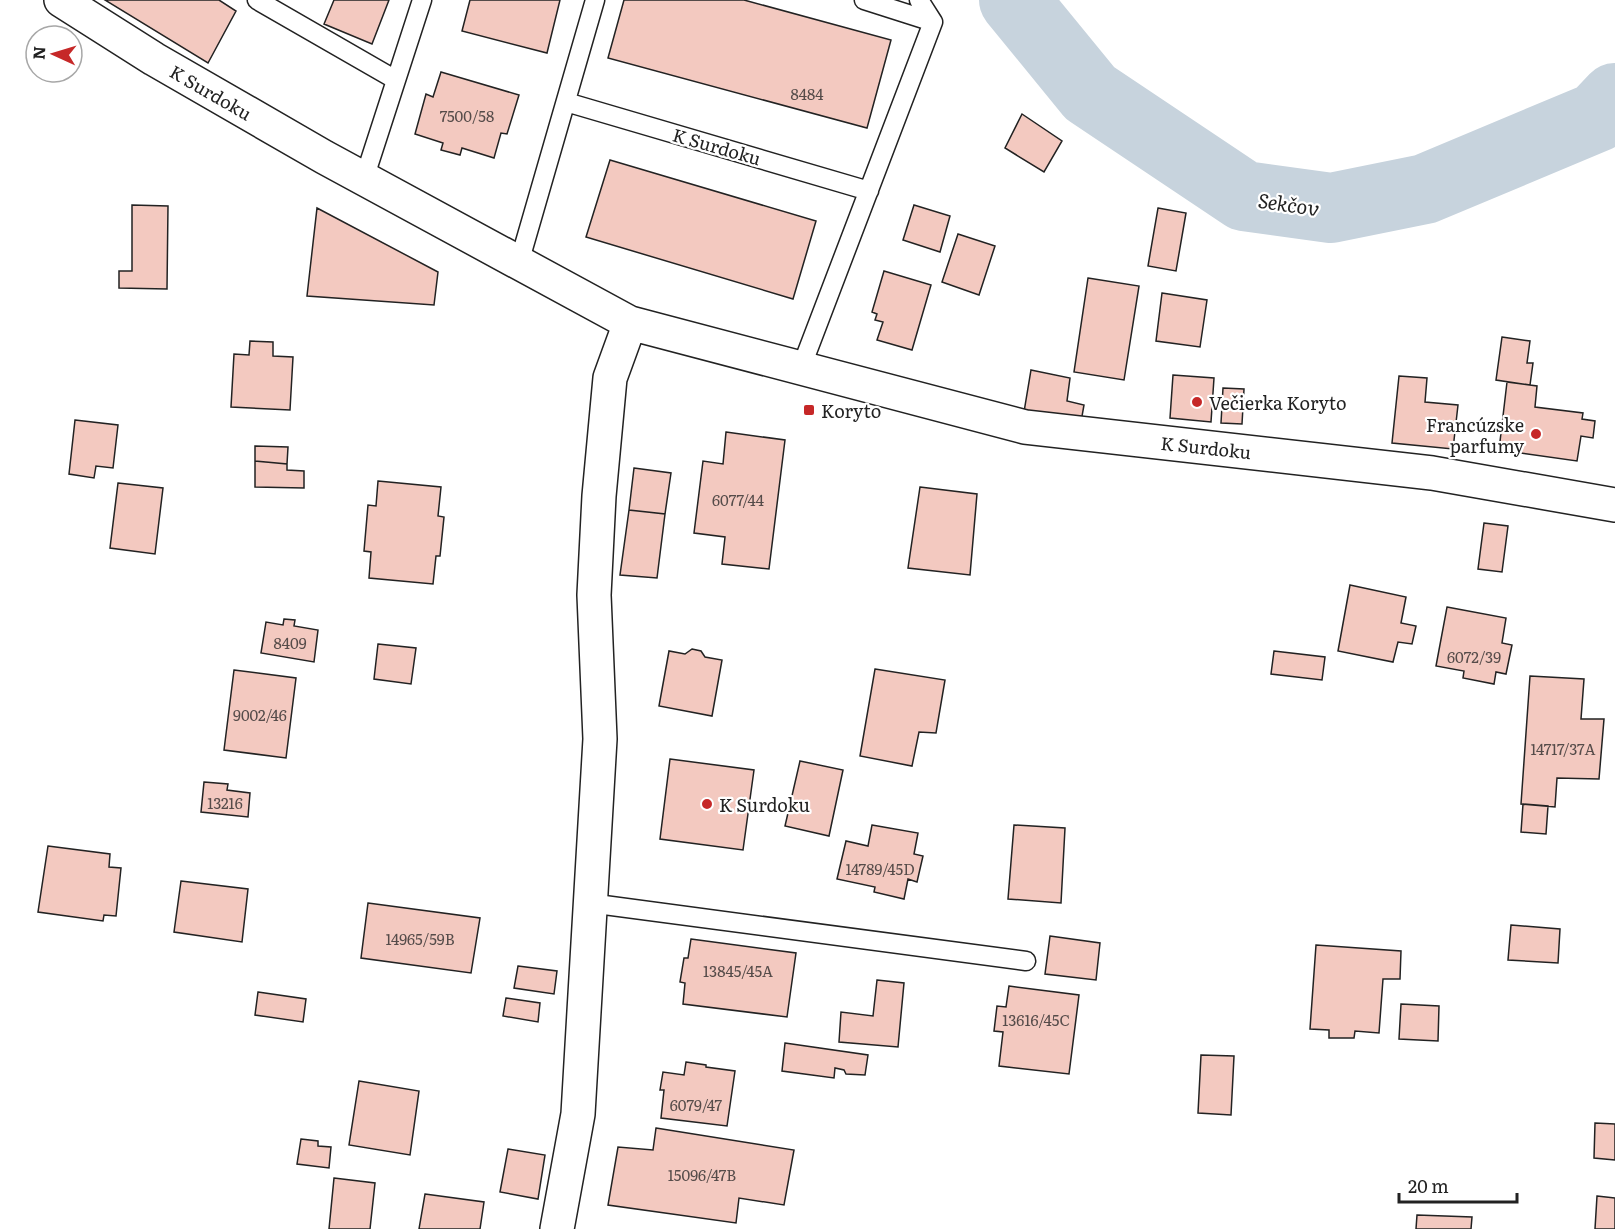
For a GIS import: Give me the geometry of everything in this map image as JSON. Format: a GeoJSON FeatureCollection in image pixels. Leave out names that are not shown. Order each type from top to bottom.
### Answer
{"type":"FeatureCollection","features":[{"type":"Feature","properties":{"kind":"street","name":"K Surdoku"},"geometry":{"type":"LineString","coordinates":[[61,0],[154,59],[364,179],[630,323],[1025,427],[1432,473],[1615,505]]}},
{"type":"Feature","properties":{"kind":"street"},"geometry":{"type":"LineString","coordinates":[[557,1229],[578,1114],[587,966],[600,739],[594,595],[599,496],[610,378],[630,323]]}},
{"type":"Feature","properties":{"kind":"lane"},"geometry":{"type":"LineString","coordinates":[[257,0],[396,80]]}},
{"type":"Feature","properties":{"kind":"lane"},"geometry":{"type":"LineString","coordinates":[[364,179],[422,0]]}},
{"type":"Feature","properties":{"kind":"lane"},"geometry":{"type":"LineString","coordinates":[[519,263],[595,0]]}},
{"type":"Feature","properties":{"kind":"lane"},"geometry":{"type":"LineString","coordinates":[[864,0],[933,22]]}},
{"type":"Feature","properties":{"kind":"lane"},"geometry":{"type":"LineString","coordinates":[[919,0],[933,22]]}},
{"type":"Feature","properties":{"kind":"lane"},"geometry":{"type":"LineString","coordinates":[[801,368],[933,22]]}},
{"type":"Feature","properties":{"kind":"lane","name":"K Surdoku"},"geometry":{"type":"LineString","coordinates":[[566,102],[869,191]]}},
{"type":"Feature","properties":{"kind":"lane"},"geometry":{"type":"LineString","coordinates":[[589,903],[1026,961]]}},
{"type":"Feature","properties":{"kind":"building"},"geometry":{"type":"Polygon","coordinates":[[[105,0],[219,0],[236,11],[208,63],[105,0]]]}},
{"type":"Feature","properties":{"kind":"building"},"geometry":{"type":"Polygon","coordinates":[[[334,0],[389,0],[372,44],[324,24],[334,0]]]}},
{"type":"Feature","properties":{"kind":"building"},"geometry":{"type":"Polygon","coordinates":[[[470,0],[560,0],[547,53],[462,31],[470,0]]]}},
{"type":"Feature","properties":{"kind":"building"},"geometry":{"type":"Polygon","coordinates":[[[624,0],[744,0],[891,40],[867,128],[608,58],[624,0]]]}},
{"type":"Feature","properties":{"kind":"building"},"geometry":{"type":"Polygon","coordinates":[[[441,72],[519,95],[507,134],[501,133],[494,158],[462,148],[460,155],[441,150],[443,143],[415,134],[426,94],[433,97],[441,72]]]}},
{"type":"Feature","properties":{"kind":"building"},"geometry":{"type":"Polygon","coordinates":[[[1022,114],[1062,141],[1044,172],[1005,148],[1022,114]]]}},
{"type":"Feature","properties":{"kind":"building"},"geometry":{"type":"Polygon","coordinates":[[[610,160],[816,221],[793,299],[586,237],[610,160]]]}},
{"type":"Feature","properties":{"kind":"building"},"geometry":{"type":"Polygon","coordinates":[[[132,205],[168,206],[167,289],[119,288],[119,271],[132,271],[132,205]]]}},
{"type":"Feature","properties":{"kind":"building"},"geometry":{"type":"Polygon","coordinates":[[[914,205],[950,216],[940,252],[903,240],[914,205]]]}},
{"type":"Feature","properties":{"kind":"building"},"geometry":{"type":"Polygon","coordinates":[[[317,208],[438,272],[434,305],[307,296],[317,208]]]}},
{"type":"Feature","properties":{"kind":"building"},"geometry":{"type":"Polygon","coordinates":[[[1158,208],[1186,213],[1176,271],[1148,266],[1158,208]]]}},
{"type":"Feature","properties":{"kind":"building"},"geometry":{"type":"Polygon","coordinates":[[[958,234],[995,246],[979,295],[942,282],[958,234]]]}},
{"type":"Feature","properties":{"kind":"building"},"geometry":{"type":"Polygon","coordinates":[[[884,271],[931,285],[912,350],[877,340],[883,322],[875,320],[877,314],[872,312],[884,271]]]}},
{"type":"Feature","properties":{"kind":"building"},"geometry":{"type":"Polygon","coordinates":[[[1088,278],[1139,286],[1124,380],[1074,372],[1088,278]]]}},
{"type":"Feature","properties":{"kind":"building"},"geometry":{"type":"Polygon","coordinates":[[[1162,293],[1207,300],[1200,347],[1156,341],[1162,293]]]}},
{"type":"Feature","properties":{"kind":"building"},"geometry":{"type":"Polygon","coordinates":[[[1502,337],[1530,341],[1527,363],[1533,363],[1530,385],[1496,380],[1502,337]]]}},
{"type":"Feature","properties":{"kind":"building"},"geometry":{"type":"Polygon","coordinates":[[[250,341],[273,342],[273,356],[293,357],[290,410],[231,407],[234,354],[249,355],[250,341]]]}},
{"type":"Feature","properties":{"kind":"building"},"geometry":{"type":"Polygon","coordinates":[[[1031,370],[1070,378],[1067,401],[1084,405],[1081,422],[1024,412],[1031,370]]]}},
{"type":"Feature","properties":{"kind":"building"},"geometry":{"type":"Polygon","coordinates":[[[1173,375],[1214,378],[1211,422],[1170,418],[1173,375]]]}},
{"type":"Feature","properties":{"kind":"building"},"geometry":{"type":"Polygon","coordinates":[[[1399,376],[1427,378],[1425,402],[1458,405],[1453,449],[1392,443],[1399,376]]]}},
{"type":"Feature","properties":{"kind":"building"},"geometry":{"type":"Polygon","coordinates":[[[1507,382],[1537,386],[1535,407],[1583,413],[1582,419],[1595,421],[1593,438],[1581,436],[1577,461],[1499,450],[1507,382]]]}},
{"type":"Feature","properties":{"kind":"building"},"geometry":{"type":"Polygon","coordinates":[[[1223,388],[1244,389],[1242,424],[1221,423],[1223,388]]]}},
{"type":"Feature","properties":{"kind":"building"},"geometry":{"type":"Polygon","coordinates":[[[75,420],[118,425],[113,468],[96,466],[94,478],[69,474],[75,420]]]}},
{"type":"Feature","properties":{"kind":"building"},"geometry":{"type":"Polygon","coordinates":[[[726,432],[785,440],[769,569],[722,564],[725,537],[694,533],[703,461],[723,464],[726,432]]]}},
{"type":"Feature","properties":{"kind":"building"},"geometry":{"type":"Polygon","coordinates":[[[255,446],[288,447],[287,464],[255,461],[255,446]]]}},
{"type":"Feature","properties":{"kind":"building"},"geometry":{"type":"Polygon","coordinates":[[[255,461],[287,464],[287,470],[304,471],[304,488],[255,487],[255,461]]]}},
{"type":"Feature","properties":{"kind":"building"},"geometry":{"type":"Polygon","coordinates":[[[634,468],[671,473],[665,514],[629,510],[634,468]]]}},
{"type":"Feature","properties":{"kind":"building"},"geometry":{"type":"Polygon","coordinates":[[[378,481],[441,487],[438,516],[444,517],[440,556],[436,556],[433,584],[369,578],[371,552],[364,551],[368,505],[376,506],[378,481]]]}},
{"type":"Feature","properties":{"kind":"building"},"geometry":{"type":"Polygon","coordinates":[[[118,483],[163,488],[155,554],[110,548],[118,483]]]}},
{"type":"Feature","properties":{"kind":"building"},"geometry":{"type":"Polygon","coordinates":[[[920,487],[977,494],[970,575],[908,568],[920,487]]]}},
{"type":"Feature","properties":{"kind":"building"},"geometry":{"type":"Polygon","coordinates":[[[629,510],[665,514],[657,578],[620,575],[629,510]]]}},
{"type":"Feature","properties":{"kind":"building"},"geometry":{"type":"Polygon","coordinates":[[[1484,523],[1508,526],[1502,572],[1478,569],[1484,523]]]}},
{"type":"Feature","properties":{"kind":"building"},"geometry":{"type":"Polygon","coordinates":[[[1350,585],[1406,597],[1401,623],[1416,626],[1412,644],[1398,642],[1393,662],[1338,651],[1350,585]]]}},
{"type":"Feature","properties":{"kind":"building"},"geometry":{"type":"Polygon","coordinates":[[[1447,607],[1506,618],[1502,643],[1512,645],[1506,674],[1496,672],[1494,684],[1463,678],[1464,671],[1436,666],[1447,607]]]}},
{"type":"Feature","properties":{"kind":"building"},"geometry":{"type":"Polygon","coordinates":[[[284,619],[295,620],[294,626],[318,630],[314,662],[261,653],[266,622],[283,625],[284,619]]]}},
{"type":"Feature","properties":{"kind":"building"},"geometry":{"type":"Polygon","coordinates":[[[378,644],[416,648],[411,684],[374,679],[378,644]]]}},
{"type":"Feature","properties":{"kind":"building"},"geometry":{"type":"Polygon","coordinates":[[[692,649],[701,651],[705,657],[722,660],[712,716],[659,706],[669,651],[685,654],[692,649]]]}},
{"type":"Feature","properties":{"kind":"building"},"geometry":{"type":"Polygon","coordinates":[[[1274,651],[1325,657],[1322,680],[1271,674],[1274,651]]]}},
{"type":"Feature","properties":{"kind":"building"},"geometry":{"type":"Polygon","coordinates":[[[875,669],[945,680],[936,733],[919,732],[912,766],[860,756],[875,669]]]}},
{"type":"Feature","properties":{"kind":"building"},"geometry":{"type":"Polygon","coordinates":[[[234,670],[296,678],[286,758],[224,750],[234,670]]]}},
{"type":"Feature","properties":{"kind":"building"},"geometry":{"type":"Polygon","coordinates":[[[1530,676],[1584,679],[1581,719],[1604,719],[1599,779],[1557,778],[1555,807],[1521,804],[1530,676]]]}},
{"type":"Feature","properties":{"kind":"building","name":"K Surdoku"},"geometry":{"type":"Polygon","coordinates":[[[670,759],[754,770],[743,850],[660,839],[670,759]]]}},
{"type":"Feature","properties":{"kind":"building"},"geometry":{"type":"Polygon","coordinates":[[[800,761],[843,770],[829,836],[785,826],[800,761]]]}},
{"type":"Feature","properties":{"kind":"building"},"geometry":{"type":"Polygon","coordinates":[[[204,782],[228,784],[227,790],[250,793],[248,817],[201,812],[204,782]]]}},
{"type":"Feature","properties":{"kind":"building"},"geometry":{"type":"Polygon","coordinates":[[[1523,804],[1548,806],[1546,834],[1521,832],[1523,804]]]}},
{"type":"Feature","properties":{"kind":"building"},"geometry":{"type":"Polygon","coordinates":[[[872,825],[918,833],[914,854],[923,856],[917,882],[908,879],[904,899],[874,892],[875,887],[837,879],[846,841],[868,846],[872,825]]]}},
{"type":"Feature","properties":{"kind":"building"},"geometry":{"type":"Polygon","coordinates":[[[1014,825],[1065,828],[1061,903],[1008,899],[1014,825]]]}},
{"type":"Feature","properties":{"kind":"building"},"geometry":{"type":"Polygon","coordinates":[[[48,846],[110,854],[109,867],[121,868],[116,916],[104,915],[103,921],[38,912],[48,846]]]}},
{"type":"Feature","properties":{"kind":"building"},"geometry":{"type":"Polygon","coordinates":[[[181,881],[248,889],[242,942],[174,932],[181,881]]]}},
{"type":"Feature","properties":{"kind":"building"},"geometry":{"type":"Polygon","coordinates":[[[368,903],[480,918],[471,973],[361,958],[368,903]]]}},
{"type":"Feature","properties":{"kind":"building"},"geometry":{"type":"Polygon","coordinates":[[[1511,925],[1560,929],[1558,963],[1508,960],[1511,925]]]}},
{"type":"Feature","properties":{"kind":"building"},"geometry":{"type":"Polygon","coordinates":[[[1050,936],[1100,943],[1096,980],[1045,974],[1050,936]]]}},
{"type":"Feature","properties":{"kind":"building"},"geometry":{"type":"Polygon","coordinates":[[[691,939],[796,953],[787,1017],[683,1004],[685,983],[680,982],[684,958],[688,958],[691,939]]]}},
{"type":"Feature","properties":{"kind":"building"},"geometry":{"type":"Polygon","coordinates":[[[1316,945],[1401,951],[1400,979],[1383,979],[1379,1033],[1355,1031],[1354,1038],[1329,1038],[1329,1030],[1310,1029],[1316,945]]]}},
{"type":"Feature","properties":{"kind":"building"},"geometry":{"type":"Polygon","coordinates":[[[518,966],[557,971],[554,994],[514,988],[518,966]]]}},
{"type":"Feature","properties":{"kind":"building"},"geometry":{"type":"Polygon","coordinates":[[[877,980],[904,983],[898,1047],[839,1042],[841,1012],[873,1016],[877,980]]]}},
{"type":"Feature","properties":{"kind":"building"},"geometry":{"type":"Polygon","coordinates":[[[1009,986],[1079,995],[1069,1074],[999,1066],[1003,1032],[994,1031],[997,1006],[1006,1007],[1009,986]]]}},
{"type":"Feature","properties":{"kind":"building"},"geometry":{"type":"Polygon","coordinates":[[[258,992],[306,999],[303,1022],[255,1015],[258,992]]]}},
{"type":"Feature","properties":{"kind":"building"},"geometry":{"type":"Polygon","coordinates":[[[506,998],[540,1003],[538,1022],[503,1016],[506,998]]]}},
{"type":"Feature","properties":{"kind":"building"},"geometry":{"type":"Polygon","coordinates":[[[1401,1004],[1439,1006],[1438,1041],[1399,1039],[1401,1004]]]}},
{"type":"Feature","properties":{"kind":"building"},"geometry":{"type":"Polygon","coordinates":[[[785,1043],[868,1055],[865,1075],[846,1074],[844,1070],[835,1068],[834,1078],[782,1071],[785,1043]]]}},
{"type":"Feature","properties":{"kind":"building"},"geometry":{"type":"Polygon","coordinates":[[[1201,1055],[1234,1056],[1231,1115],[1198,1113],[1201,1055]]]}},
{"type":"Feature","properties":{"kind":"building"},"geometry":{"type":"Polygon","coordinates":[[[686,1062],[735,1071],[727,1126],[661,1118],[664,1090],[660,1090],[663,1072],[684,1075],[686,1062]]]}},
{"type":"Feature","properties":{"kind":"building"},"geometry":{"type":"Polygon","coordinates":[[[359,1081],[419,1091],[410,1155],[349,1145],[359,1081]]]}},
{"type":"Feature","properties":{"kind":"building"},"geometry":{"type":"Polygon","coordinates":[[[1595,1123],[1615,1124],[1615,1160],[1594,1158],[1595,1123]]]}},
{"type":"Feature","properties":{"kind":"building"},"geometry":{"type":"Polygon","coordinates":[[[656,1128],[794,1150],[784,1205],[739,1198],[736,1223],[608,1205],[618,1147],[653,1150],[656,1128]]]}},
{"type":"Feature","properties":{"kind":"building"},"geometry":{"type":"Polygon","coordinates":[[[301,1139],[318,1141],[318,1146],[331,1147],[329,1168],[297,1164],[301,1139]]]}},
{"type":"Feature","properties":{"kind":"building"},"geometry":{"type":"Polygon","coordinates":[[[508,1149],[545,1155],[538,1199],[500,1192],[508,1149]]]}},
{"type":"Feature","properties":{"kind":"building"},"geometry":{"type":"Polygon","coordinates":[[[334,1178],[375,1183],[370,1229],[329,1229],[334,1178]]]}},
{"type":"Feature","properties":{"kind":"building"},"geometry":{"type":"Polygon","coordinates":[[[425,1194],[484,1202],[480,1229],[419,1229],[425,1194]]]}},
{"type":"Feature","properties":{"kind":"building"},"geometry":{"type":"Polygon","coordinates":[[[1597,1196],[1615,1198],[1615,1229],[1595,1229],[1597,1196]]]}},
{"type":"Feature","properties":{"kind":"building"},"geometry":{"type":"Polygon","coordinates":[[[1417,1215],[1472,1217],[1471,1229],[1416,1229],[1417,1215]]]}},
{"type":"Feature","properties":{"kind":"waterway","name":"Sekčov"},"geometry":{"type":"LineString","coordinates":[[1014,0],[1090,93],[1244,196],[1331,208],[1425,189],[1597,117],[1615,98]]}},
{"type":"Feature","properties":{"kind":"place","name":"Večierka Koryto"},"geometry":{"type":"Point","coordinates":[1197,402]}},
{"type":"Feature","properties":{"kind":"place","name":"Koryto"},"geometry":{"type":"Point","coordinates":[809,410]}},
{"type":"Feature","properties":{"kind":"place","name":"Francúzske parfumy"},"geometry":{"type":"Point","coordinates":[1536,434]}},
{"type":"Feature","properties":{"kind":"place","name":"K Surdoku"},"geometry":{"type":"Point","coordinates":[707,804]}}]}
